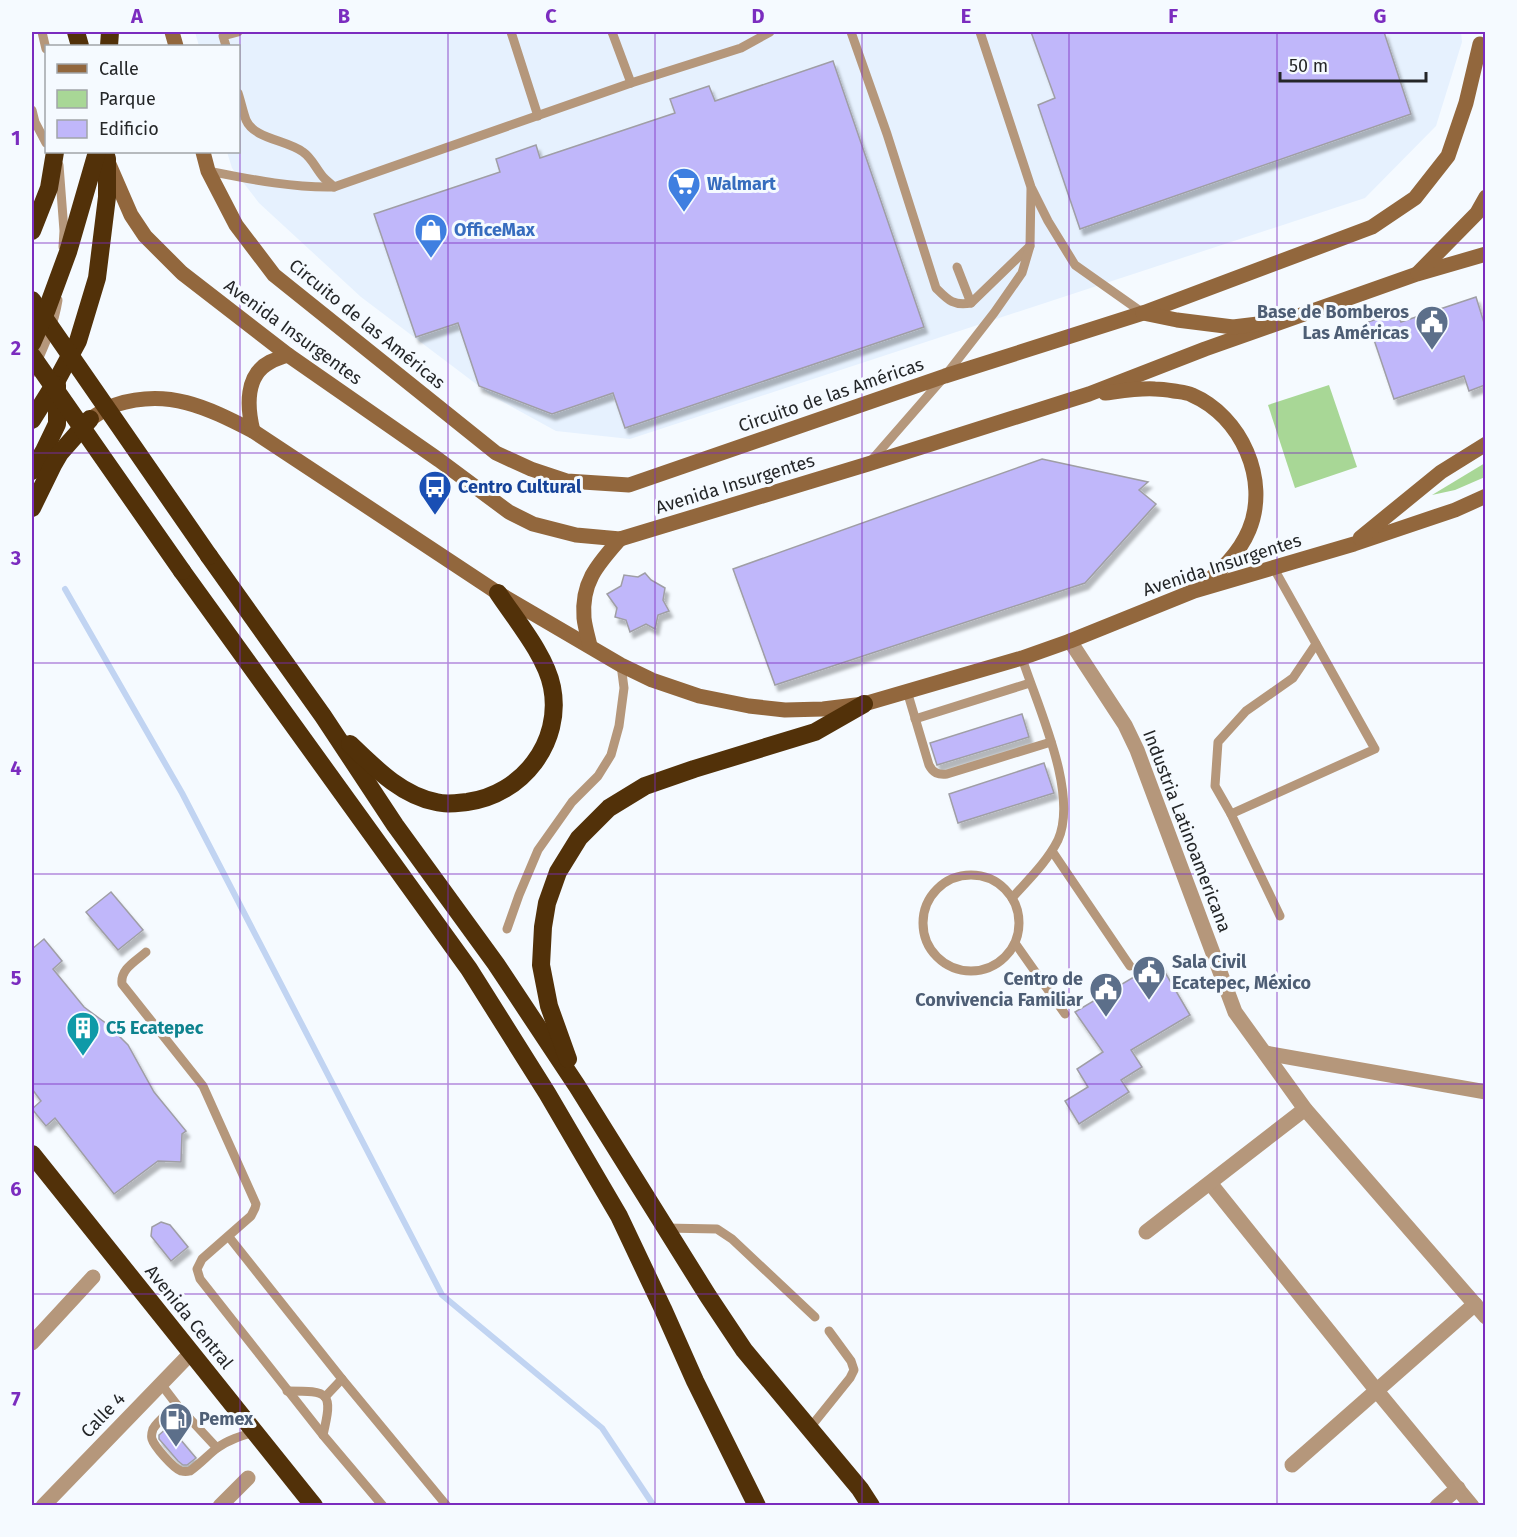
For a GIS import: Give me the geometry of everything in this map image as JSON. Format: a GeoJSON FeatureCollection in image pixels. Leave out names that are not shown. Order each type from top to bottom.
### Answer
{"type":"FeatureCollection","features":[{"type":"Feature","properties":{"kind":"highway"},"geometry":{"type":"LineString","coordinates":[[32,231],[49,188],[57,153]]}},
{"type":"Feature","properties":{"kind":"highway"},"geometry":{"type":"LineString","coordinates":[[32,343],[47,309],[103,154]]}},
{"type":"Feature","properties":{"kind":"highway"},"geometry":{"type":"LineString","coordinates":[[32,420],[78,341],[97,278],[107,197],[103,154]]}},
{"type":"Feature","properties":{"kind":"highway"},"geometry":{"type":"LineString","coordinates":[[32,300],[323,716],[395,825],[496,964],[578,1086],[744,1350],[860,1489],[871,1506]]}},
{"type":"Feature","properties":{"kind":"highway"},"geometry":{"type":"LineString","coordinates":[[32,356],[182,571],[468,969],[547,1093],[618,1216],[757,1506]]}},
{"type":"Feature","properties":{"kind":"highway"},"geometry":{"type":"LineString","coordinates":[[32,471],[57,424],[57,380]]}},
{"type":"Feature","properties":{"kind":"highway"},"geometry":{"type":"LineString","coordinates":[[57,424],[90,419]]}},
{"type":"Feature","properties":{"kind":"highway"},"geometry":{"type":"LineString","coordinates":[[32,508],[60,453],[90,419]]}},
{"type":"Feature","properties":{"kind":"highway"},"geometry":{"type":"LineString","coordinates":[[323,716],[380,773],[417,796],[436,803],[477,801],[501,792],[518,781],[533,766],[551,729],[554,711],[552,688],[546,669],[498,593]]}},
{"type":"Feature","properties":{"kind":"highway"},"geometry":{"type":"LineString","coordinates":[[578,1086],[549,1006],[541,965],[547,903],[558,872],[579,838],[609,808],[645,786],[815,732],[864,704]]}},
{"type":"Feature","properties":{"kind":"highway","name":"Avenida Central"},"geometry":{"type":"LineString","coordinates":[[32,1154],[314,1506]]}},
{"type":"Feature","properties":{"kind":"main road","name":"Circuito de las Américas"},"geometry":{"type":"LineString","coordinates":[[203,153],[208,171],[236,225],[274,275],[496,453],[531,469],[567,481],[629,485],[945,376],[1143,313],[1372,227],[1414,198],[1448,156],[1466,103],[1480,45]]}},
{"type":"Feature","properties":{"kind":"main road","name":"Avenida Insurgentes"},"geometry":{"type":"LineString","coordinates":[[103,154],[131,215],[146,236],[182,273],[288,355],[439,460],[509,512],[534,524],[576,535],[620,539],[1089,394],[1204,349],[1417,274],[1485,254]]}},
{"type":"Feature","properties":{"kind":"main road"},"geometry":{"type":"LineString","coordinates":[[1417,274],[1477,213],[1485,197]]}},
{"type":"Feature","properties":{"kind":"main road"},"geometry":{"type":"LineString","coordinates":[[1143,313],[1233,327],[1288,320]]}},
{"type":"Feature","properties":{"kind":"main road"},"geometry":{"type":"LineString","coordinates":[[253,431],[248,414],[251,384],[257,372],[269,362],[288,355]]}},
{"type":"Feature","properties":{"kind":"main road"},"geometry":{"type":"LineString","coordinates":[[1089,394],[1155,388],[1190,394],[1212,405],[1241,439],[1255,483],[1256,507],[1249,530],[1238,550],[1222,570],[1194,591]]}},
{"type":"Feature","properties":{"kind":"main road","name":"Avenida Insurgentes"},"geometry":{"type":"LineString","coordinates":[[90,419],[113,406],[164,398],[188,402],[219,413],[253,431],[498,593],[621,665],[652,680],[699,696],[749,706],[785,710],[823,709],[864,704],[1022,658],[1194,591],[1353,544],[1455,510],[1485,496]]}},
{"type":"Feature","properties":{"kind":"main road"},"geometry":{"type":"LineString","coordinates":[[1353,544],[1441,472],[1485,444]]}},
{"type":"Feature","properties":{"kind":"main road"},"geometry":{"type":"LineString","coordinates":[[590,646],[584,618],[586,586],[599,562],[620,539]]}},
{"type":"Feature","properties":{"kind":"street","name":"Industria Latinoamericana"},"geometry":{"type":"LineString","coordinates":[[1070,641],[1132,738],[1235,1012],[1305,1109],[1485,1317]]}},
{"type":"Feature","properties":{"kind":"street"},"geometry":{"type":"LineString","coordinates":[[1265,1053],[1485,1092]]}},
{"type":"Feature","properties":{"kind":"street"},"geometry":{"type":"LineString","coordinates":[[1146,1232],[1305,1109]]}},
{"type":"Feature","properties":{"kind":"street"},"geometry":{"type":"LineString","coordinates":[[1209,1183],[1472,1506]]}},
{"type":"Feature","properties":{"kind":"street"},"geometry":{"type":"LineString","coordinates":[[32,1343],[93,1277]]}},
{"type":"Feature","properties":{"kind":"street"},"geometry":{"type":"LineString","coordinates":[[1292,1465],[1475,1304]]}},
{"type":"Feature","properties":{"kind":"street","name":"Calle 4"},"geometry":{"type":"LineString","coordinates":[[43,1506],[191,1353]]}},
{"type":"Feature","properties":{"kind":"street"},"geometry":{"type":"LineString","coordinates":[[220,1506],[248,1478]]}},
{"type":"Feature","properties":{"kind":"street"},"geometry":{"type":"LineString","coordinates":[[1437,1506],[1458,1488]]}},
{"type":"Feature","properties":{"kind":"lane"},"geometry":{"type":"LineString","coordinates":[[226,45],[223,36],[238,32]]}},
{"type":"Feature","properties":{"kind":"lane"},"geometry":{"type":"LineString","coordinates":[[511,32],[538,116]]}},
{"type":"Feature","properties":{"kind":"lane"},"geometry":{"type":"LineString","coordinates":[[612,32],[630,83]]}},
{"type":"Feature","properties":{"kind":"lane"},"geometry":{"type":"LineString","coordinates":[[208,171],[311,188],[334,188],[630,83],[741,48],[770,32]]}},
{"type":"Feature","properties":{"kind":"lane"},"geometry":{"type":"LineString","coordinates":[[851,32],[890,143],[936,288],[947,300],[959,305],[971,303],[1030,246]]}},
{"type":"Feature","properties":{"kind":"lane"},"geometry":{"type":"LineString","coordinates":[[980,32],[1032,187],[1048,221],[1075,265],[1143,313]]}},
{"type":"Feature","properties":{"kind":"lane"},"geometry":{"type":"LineString","coordinates":[[240,100],[247,123],[254,131],[288,143],[304,152],[334,188]]}},
{"type":"Feature","properties":{"kind":"lane"},"geometry":{"type":"LineString","coordinates":[[32,110],[35,122],[45,141]]}},
{"type":"Feature","properties":{"kind":"lane"},"geometry":{"type":"LineString","coordinates":[[32,373],[47,340],[56,313],[60,290],[64,231],[57,153]]}},
{"type":"Feature","properties":{"kind":"lane"},"geometry":{"type":"LineString","coordinates":[[868,464],[945,376],[1022,273],[1030,246],[1032,187]]}},
{"type":"Feature","properties":{"kind":"lane"},"geometry":{"type":"LineString","coordinates":[[957,267],[971,303]]}},
{"type":"Feature","properties":{"kind":"lane"},"geometry":{"type":"LineString","coordinates":[[1231,814],[1375,749],[1273,567]]}},
{"type":"Feature","properties":{"kind":"lane"},"geometry":{"type":"LineString","coordinates":[[1280,916],[1215,786],[1218,742],[1246,711],[1293,678],[1316,644]]}},
{"type":"Feature","properties":{"kind":"lane"},"geometry":{"type":"LineString","coordinates":[[1012,898],[1052,851],[1061,832],[1065,805],[1063,787],[1051,742],[1022,658]]}},
{"type":"Feature","properties":{"kind":"lane"},"geometry":{"type":"LineString","coordinates":[[507,929],[538,850],[573,802],[598,776],[611,755],[619,726],[624,688],[621,665]]}},
{"type":"Feature","properties":{"kind":"lane"},"geometry":{"type":"LineString","coordinates":[[915,719],[1030,683]]}},
{"type":"Feature","properties":{"kind":"lane"},"geometry":{"type":"LineString","coordinates":[[907,691],[929,765],[941,775],[1051,742]]}},
{"type":"Feature","properties":{"kind":"lane"},"geometry":{"type":"LineString","coordinates":[[1052,851],[1130,966]]}},
{"type":"Feature","properties":{"kind":"lane"},"geometry":{"type":"LineString","coordinates":[[973,874],[989,878],[1002,886],[1012,898],[1018,912],[1019,928],[1015,943],[1006,956],[993,966],[978,970],[962,970],[947,965],[926,941],[922,925],[924,909],[931,895],[942,884],[957,876],[973,874]]}},
{"type":"Feature","properties":{"kind":"lane"},"geometry":{"type":"LineString","coordinates":[[1015,943],[1065,1014]]}},
{"type":"Feature","properties":{"kind":"lane"},"geometry":{"type":"LineString","coordinates":[[146,952],[126,969],[122,984],[203,1086],[256,1204],[251,1216],[202,1259],[197,1269],[198,1274],[287,1391],[383,1506]]}},
{"type":"Feature","properties":{"kind":"lane"},"geometry":{"type":"LineString","coordinates":[[665,1227],[721,1231],[815,1317]]}},
{"type":"Feature","properties":{"kind":"lane"},"geometry":{"type":"LineString","coordinates":[[229,1237],[447,1506]]}},
{"type":"Feature","properties":{"kind":"lane"},"geometry":{"type":"LineString","coordinates":[[809,1429],[854,1370],[851,1361],[829,1331]]}},
{"type":"Feature","properties":{"kind":"lane"},"geometry":{"type":"LineString","coordinates":[[326,1396],[342,1379]]}},
{"type":"Feature","properties":{"kind":"lane"},"geometry":{"type":"LineString","coordinates":[[161,1384],[177,1406],[217,1448]]}},
{"type":"Feature","properties":{"kind":"lane"},"geometry":{"type":"LineString","coordinates":[[287,1391],[313,1391],[326,1396],[328,1413],[323,1435]]}},
{"type":"Feature","properties":{"kind":"lane"},"geometry":{"type":"LineString","coordinates":[[177,1406],[156,1425],[152,1440],[174,1467],[184,1472],[190,1471],[217,1448],[254,1432]]}},
{"type":"Feature","properties":{"kind":"shaded area"},"geometry":{"type":"Polygon","coordinates":[[[195,32],[1461,32],[1462,42],[1436,126],[1365,198],[630,439],[556,431],[492,396],[361,297],[259,203],[232,168],[227,153],[240,153],[240,45],[199,45],[195,32]]]}},
{"type":"Feature","properties":{"kind":"green space"},"geometry":{"type":"Polygon","coordinates":[[[1329,385],[1357,467],[1295,488],[1268,405],[1329,385]]]}},
{"type":"Feature","properties":{"kind":"green space"},"geometry":{"type":"Polygon","coordinates":[[[1485,463],[1485,477],[1455,490],[1432,495],[1485,463]]]}},
{"type":"Feature","properties":{"kind":"building"},"geometry":{"type":"Polygon","coordinates":[[[1031,32],[1384,32],[1411,114],[1080,229],[1038,105],[1055,98],[1031,32]]]}},
{"type":"Feature","properties":{"kind":"building"},"geometry":{"type":"Polygon","coordinates":[[[833,61],[924,327],[625,428],[613,393],[552,414],[479,386],[458,323],[416,337],[374,214],[500,172],[496,159],[536,145],[540,158],[675,113],[670,99],[709,86],[715,101],[833,61]]]}},
{"type":"Feature","properties":{"kind":"building","name":"Base de Bomberos Las Américas"},"geometry":{"type":"Polygon","coordinates":[[[1476,297],[1485,326],[1485,385],[1469,391],[1464,376],[1394,399],[1368,322],[1397,312],[1401,322],[1476,297]]]}},
{"type":"Feature","properties":{"kind":"building"},"geometry":{"type":"Polygon","coordinates":[[[1042,459],[1148,482],[1139,490],[1156,504],[1085,583],[775,685],[733,569],[1042,459]]]}},
{"type":"Feature","properties":{"kind":"building"},"geometry":{"type":"Polygon","coordinates":[[[645,573],[651,580],[665,588],[663,600],[669,611],[658,615],[655,629],[646,624],[630,632],[626,620],[615,617],[617,608],[607,594],[621,586],[624,575],[638,577],[645,573]]]}},
{"type":"Feature","properties":{"kind":"building"},"geometry":{"type":"Polygon","coordinates":[[[1022,714],[1029,737],[937,765],[930,743],[1022,714]]]}},
{"type":"Feature","properties":{"kind":"building"},"geometry":{"type":"Polygon","coordinates":[[[1044,763],[1054,793],[958,823],[949,794],[1044,763]]]}},
{"type":"Feature","properties":{"kind":"building"},"geometry":{"type":"Polygon","coordinates":[[[111,892],[143,930],[118,950],[86,912],[111,892]]]}},
{"type":"Feature","properties":{"kind":"building","name":"C5 Ecatepec"},"geometry":{"type":"Polygon","coordinates":[[[44,939],[62,961],[53,969],[84,1007],[107,1024],[128,1045],[154,1092],[186,1131],[182,1134],[181,1162],[158,1161],[114,1194],[55,1118],[46,1126],[32,1109],[41,1101],[32,1089],[32,949],[44,939]]]}},
{"type":"Feature","properties":{"kind":"building"},"geometry":{"type":"Polygon","coordinates":[[[1159,962],[1190,1015],[1131,1050],[1142,1067],[1121,1080],[1129,1092],[1079,1124],[1065,1101],[1088,1087],[1077,1069],[1103,1052],[1075,1012],[1159,962]]]}},
{"type":"Feature","properties":{"kind":"building"},"geometry":{"type":"Polygon","coordinates":[[[161,1222],[170,1225],[188,1247],[171,1261],[151,1236],[152,1227],[161,1222]]]}},
{"type":"Feature","properties":{"kind":"building","name":"Pemex"},"geometry":{"type":"Polygon","coordinates":[[[169,1426],[196,1458],[187,1465],[178,1461],[159,1439],[159,1435],[169,1426]]]}},
{"type":"Feature","properties":{"kind":"waterway"},"geometry":{"type":"LineString","coordinates":[[65,589],[182,793],[442,1295],[602,1428],[654,1506]]}},
{"type":"Feature","properties":{"kind":"place","name":"Walmart"},"geometry":{"type":"Point","coordinates":[684,213]}},
{"type":"Feature","properties":{"kind":"place","name":"OfficeMax"},"geometry":{"type":"Point","coordinates":[431,259]}},
{"type":"Feature","properties":{"kind":"place","name":"Base de Bomberos Las Américas"},"geometry":{"type":"Point","coordinates":[1432,351]}},
{"type":"Feature","properties":{"kind":"place","name":"Centro Cultural"},"geometry":{"type":"Point","coordinates":[435,516]}},
{"type":"Feature","properties":{"kind":"place","name":"Sala Civil Ecatepec, México"},"geometry":{"type":"Point","coordinates":[1149,1001]}},
{"type":"Feature","properties":{"kind":"place","name":"Centro de Convivencia Familiar"},"geometry":{"type":"Point","coordinates":[1106,1018]}},
{"type":"Feature","properties":{"kind":"place","name":"C5 Ecatepec"},"geometry":{"type":"Point","coordinates":[83,1057]}},
{"type":"Feature","properties":{"kind":"place","name":"Pemex"},"geometry":{"type":"Point","coordinates":[176,1448]}}]}
